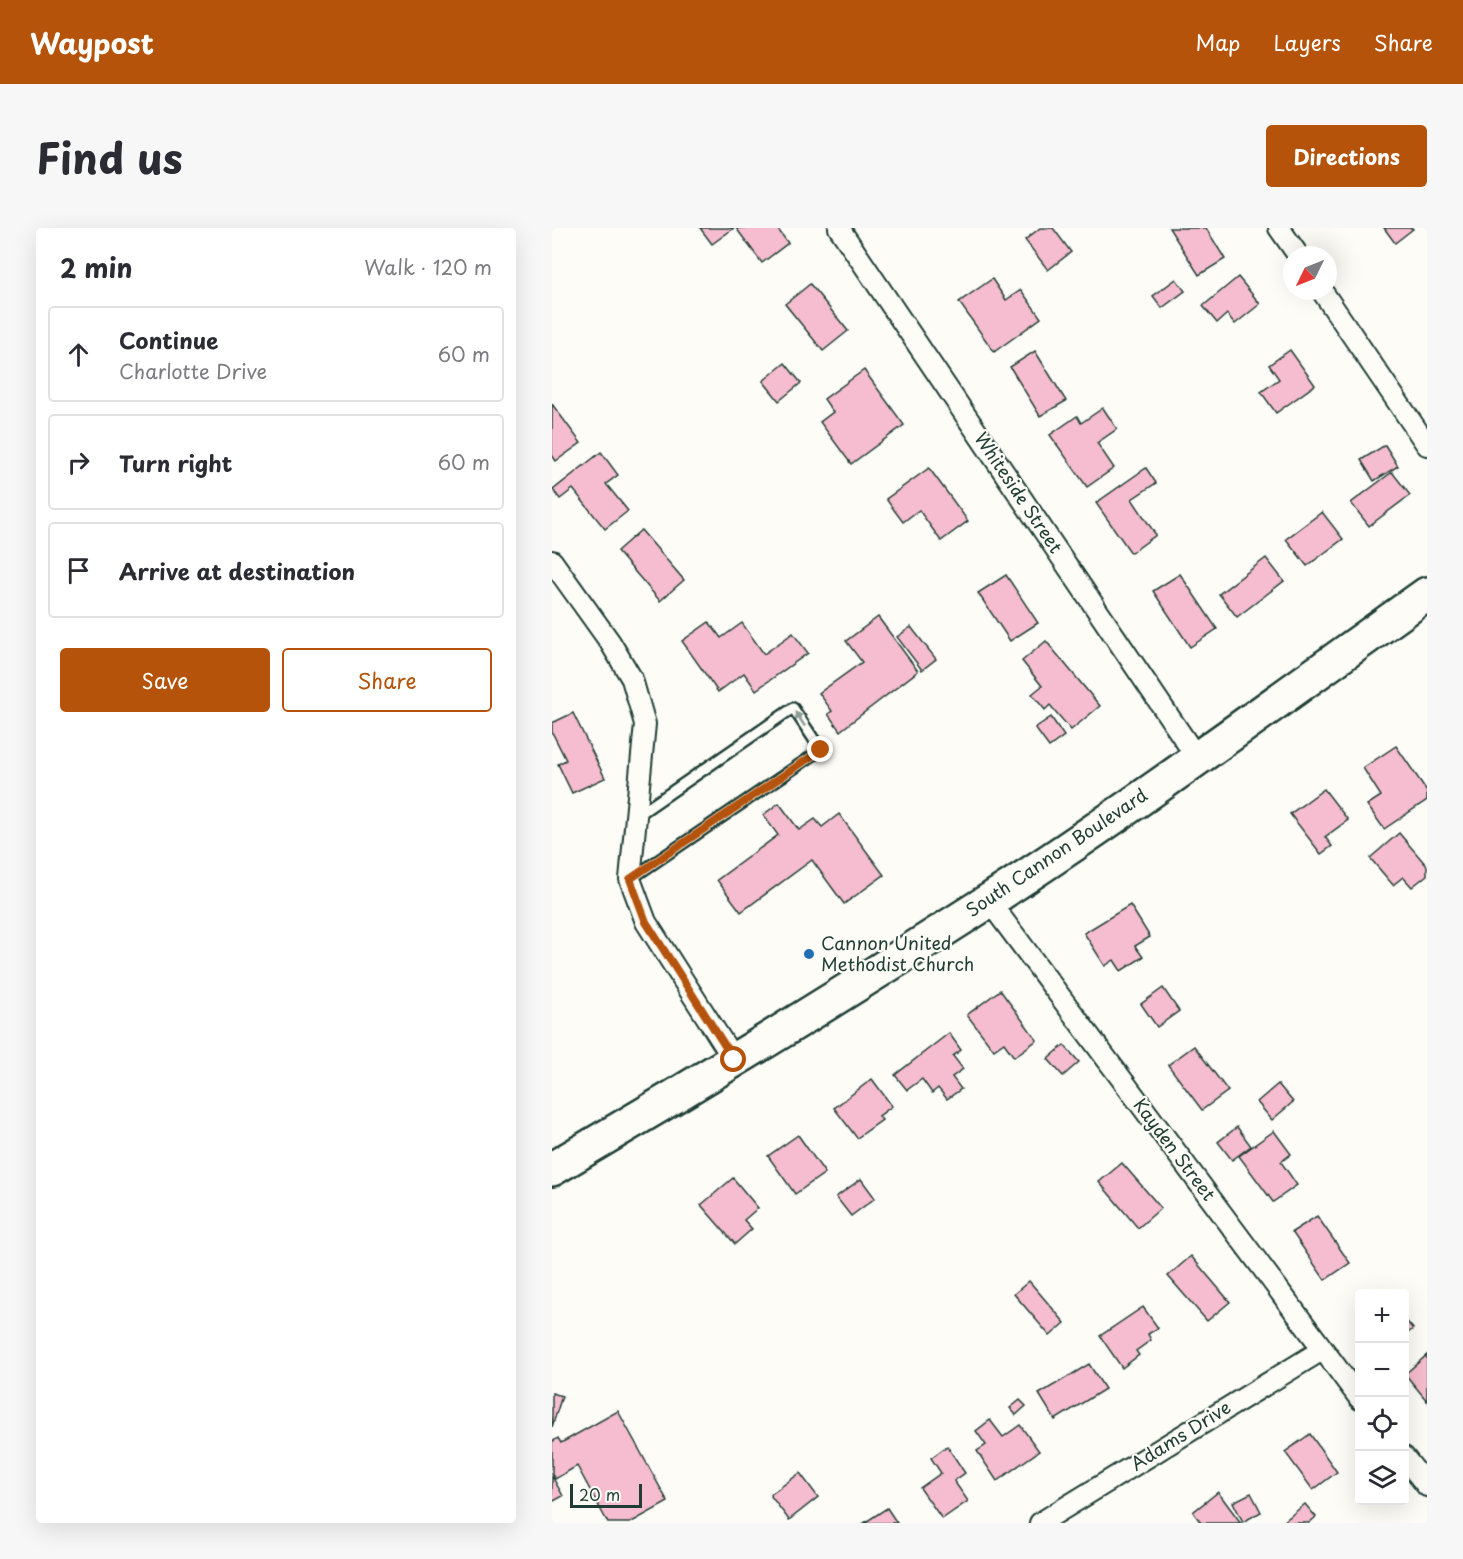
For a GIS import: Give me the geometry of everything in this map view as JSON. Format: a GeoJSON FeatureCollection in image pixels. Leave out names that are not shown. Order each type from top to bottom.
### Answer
{"type":"FeatureCollection","features":[{"type":"Feature","properties":{"kind":"highway","name":"South Cannon Boulevard"},"geometry":{"type":"LineString","coordinates":[[552,1169],[734,1060],[989,901],[1197,758],[1427,594]]}},
{"type":"Feature","properties":{"kind":"street","name":"Whiteside Street"},"geometry":{"type":"LineString","coordinates":[[839,228],[1197,758]]}},
{"type":"Feature","properties":{"kind":"street"},"geometry":{"type":"LineString","coordinates":[[1279,228],[1292,246]]}},
{"type":"Feature","properties":{"kind":"street"},"geometry":{"type":"LineString","coordinates":[[1328,300],[1427,444]]}},
{"type":"Feature","properties":{"kind":"street"},"geometry":{"type":"LineString","coordinates":[[552,561],[610,642],[632,679],[645,724],[630,879],[646,922],[734,1060]]}},
{"type":"Feature","properties":{"kind":"street","name":"Kayden Street"},"geometry":{"type":"LineString","coordinates":[[989,901],[1357,1397]]}},
{"type":"Feature","properties":{"kind":"street","name":"Adams Drive"},"geometry":{"type":"LineString","coordinates":[[1040,1523],[1322,1350]]}},
{"type":"Feature","properties":{"kind":"street"},"geometry":{"type":"LineString","coordinates":[[1409,1463],[1427,1486]]}},
{"type":"Feature","properties":{"kind":"lane"},"geometry":{"type":"LineString","coordinates":[[630,879],[821,750],[793,708],[636,817]]}},
{"type":"Feature","properties":{"kind":"building"},"geometry":{"type":"Polygon","coordinates":[[[700,228],[734,228],[712,244],[700,228]]]}},
{"type":"Feature","properties":{"kind":"building"},"geometry":{"type":"Polygon","coordinates":[[[736,228],[777,228],[788,243],[762,263],[736,228]]]}},
{"type":"Feature","properties":{"kind":"building"},"geometry":{"type":"Polygon","coordinates":[[[1040,228],[1053,228],[1071,252],[1048,270],[1025,240],[1040,228]]]}},
{"type":"Feature","properties":{"kind":"building"},"geometry":{"type":"Polygon","coordinates":[[[1169,228],[1206,228],[1225,259],[1199,275],[1169,228]]]}},
{"type":"Feature","properties":{"kind":"building"},"geometry":{"type":"Polygon","coordinates":[[[1384,228],[1412,228],[1413,229],[1395,243],[1384,228]]]}},
{"type":"Feature","properties":{"kind":"building"},"geometry":{"type":"Polygon","coordinates":[[[1238,277],[1260,304],[1235,324],[1227,314],[1217,323],[1203,306],[1238,277]]]}},
{"type":"Feature","properties":{"kind":"building"},"geometry":{"type":"Polygon","coordinates":[[[992,279],[1006,300],[1021,290],[1041,318],[994,352],[959,302],[992,279]]]}},
{"type":"Feature","properties":{"kind":"building"},"geometry":{"type":"Polygon","coordinates":[[[1176,279],[1185,291],[1162,308],[1153,296],[1176,279]]]}},
{"type":"Feature","properties":{"kind":"building"},"geometry":{"type":"Polygon","coordinates":[[[810,284],[848,331],[823,351],[785,304],[810,284]]]}},
{"type":"Feature","properties":{"kind":"building"},"geometry":{"type":"Polygon","coordinates":[[[1290,350],[1315,385],[1276,413],[1261,392],[1279,379],[1269,365],[1290,350]]]}},
{"type":"Feature","properties":{"kind":"building"},"geometry":{"type":"Polygon","coordinates":[[[1035,351],[1066,401],[1040,416],[1010,367],[1035,351]]]}},
{"type":"Feature","properties":{"kind":"building"},"geometry":{"type":"Polygon","coordinates":[[[785,363],[801,383],[779,401],[763,381],[785,363]]]}},
{"type":"Feature","properties":{"kind":"building"},"geometry":{"type":"Polygon","coordinates":[[[864,370],[904,425],[851,464],[820,422],[833,412],[824,399],[864,370]]]}},
{"type":"Feature","properties":{"kind":"building"},"geometry":{"type":"Polygon","coordinates":[[[552,404],[581,443],[556,461],[552,455],[552,404]]]}},
{"type":"Feature","properties":{"kind":"building"},"geometry":{"type":"Polygon","coordinates":[[[1103,408],[1117,429],[1097,443],[1114,468],[1087,487],[1050,435],[1077,416],[1081,423],[1103,408]]]}},
{"type":"Feature","properties":{"kind":"building"},"geometry":{"type":"Polygon","coordinates":[[[1385,445],[1398,466],[1374,481],[1361,460],[1385,445]]]}},
{"type":"Feature","properties":{"kind":"building"},"geometry":{"type":"Polygon","coordinates":[[[601,452],[618,475],[606,484],[628,511],[605,529],[573,489],[560,499],[553,490],[601,452]]]}},
{"type":"Feature","properties":{"kind":"building"},"geometry":{"type":"Polygon","coordinates":[[[929,468],[968,521],[941,541],[919,510],[903,522],[886,499],[929,468]]]}},
{"type":"Feature","properties":{"kind":"building"},"geometry":{"type":"Polygon","coordinates":[[[1146,468],[1156,483],[1132,499],[1156,535],[1131,553],[1096,503],[1146,468]]]}},
{"type":"Feature","properties":{"kind":"building"},"geometry":{"type":"Polygon","coordinates":[[[1392,472],[1410,495],[1369,526],[1351,503],[1392,472]]]}},
{"type":"Feature","properties":{"kind":"building"},"geometry":{"type":"Polygon","coordinates":[[[1322,512],[1343,539],[1307,566],[1286,539],[1322,512]]]}},
{"type":"Feature","properties":{"kind":"building"},"geometry":{"type":"Polygon","coordinates":[[[641,530],[684,580],[660,601],[617,551],[641,530]]]}},
{"type":"Feature","properties":{"kind":"building"},"geometry":{"type":"Polygon","coordinates":[[[1266,558],[1284,581],[1237,617],[1219,594],[1266,558]]]}},
{"type":"Feature","properties":{"kind":"building"},"geometry":{"type":"Polygon","coordinates":[[[1180,574],[1217,629],[1190,647],[1153,591],[1180,574]]]}},
{"type":"Feature","properties":{"kind":"building"},"geometry":{"type":"Polygon","coordinates":[[[1006,575],[1038,623],[1010,641],[978,593],[1006,575]]]}},
{"type":"Feature","properties":{"kind":"building"},"geometry":{"type":"Polygon","coordinates":[[[878,617],[918,671],[840,731],[828,714],[832,711],[819,693],[862,662],[846,641],[878,617]]]}},
{"type":"Feature","properties":{"kind":"building"},"geometry":{"type":"Polygon","coordinates":[[[709,622],[721,638],[742,623],[764,654],[793,633],[808,653],[756,690],[744,673],[718,692],[682,641],[709,622]]]}},
{"type":"Feature","properties":{"kind":"building"},"geometry":{"type":"Polygon","coordinates":[[[911,627],[936,659],[922,670],[897,637],[911,627]]]}},
{"type":"Feature","properties":{"kind":"building"},"geometry":{"type":"Polygon","coordinates":[[[1046,641],[1100,706],[1071,730],[1050,705],[1045,710],[1032,694],[1042,686],[1022,661],[1046,641]]]}},
{"type":"Feature","properties":{"kind":"building"},"geometry":{"type":"Polygon","coordinates":[[[573,713],[605,778],[572,793],[558,764],[566,760],[552,732],[552,723],[573,713]]]}},
{"type":"Feature","properties":{"kind":"building"},"geometry":{"type":"Polygon","coordinates":[[[1051,717],[1064,736],[1049,747],[1035,728],[1051,717]]]}},
{"type":"Feature","properties":{"kind":"building"},"geometry":{"type":"Polygon","coordinates":[[[1396,746],[1427,791],[1427,800],[1384,829],[1367,805],[1381,796],[1363,768],[1396,746]]]}},
{"type":"Feature","properties":{"kind":"building"},"geometry":{"type":"Polygon","coordinates":[[[1324,789],[1348,820],[1325,837],[1332,846],[1321,854],[1290,814],[1324,789]]]}},
{"type":"Feature","properties":{"kind":"building"},"geometry":{"type":"Polygon","coordinates":[[[779,803],[799,830],[815,819],[822,827],[839,814],[884,875],[844,904],[812,860],[741,912],[717,880],[778,835],[763,815],[779,803]]]}},
{"type":"Feature","properties":{"kind":"building"},"geometry":{"type":"Polygon","coordinates":[[[1399,833],[1427,866],[1427,875],[1412,887],[1403,877],[1393,885],[1370,858],[1399,833]]]}},
{"type":"Feature","properties":{"kind":"building"},"geometry":{"type":"Polygon","coordinates":[[[1130,905],[1150,937],[1135,946],[1143,957],[1121,971],[1114,960],[1105,966],[1084,933],[1130,905]]]}},
{"type":"Feature","properties":{"kind":"building"},"geometry":{"type":"Polygon","coordinates":[[[1163,988],[1179,1011],[1157,1027],[1141,1004],[1163,988]]]}},
{"type":"Feature","properties":{"kind":"building"},"geometry":{"type":"Polygon","coordinates":[[[1000,990],[1037,1040],[1014,1057],[1004,1043],[994,1050],[967,1015],[1000,990]]]}},
{"type":"Feature","properties":{"kind":"building"},"geometry":{"type":"Polygon","coordinates":[[[949,1033],[961,1050],[953,1056],[963,1069],[952,1077],[961,1089],[947,1099],[938,1088],[932,1093],[922,1079],[907,1090],[895,1075],[949,1033]]]}},
{"type":"Feature","properties":{"kind":"building"},"geometry":{"type":"Polygon","coordinates":[[[1064,1045],[1079,1062],[1063,1076],[1048,1059],[1064,1045]]]}},
{"type":"Feature","properties":{"kind":"building"},"geometry":{"type":"Polygon","coordinates":[[[1194,1046],[1228,1091],[1202,1110],[1168,1065],[1194,1046]]]}},
{"type":"Feature","properties":{"kind":"building"},"geometry":{"type":"Polygon","coordinates":[[[872,1079],[892,1106],[879,1116],[882,1120],[857,1138],[834,1108],[872,1079]]]}},
{"type":"Feature","properties":{"kind":"building"},"geometry":{"type":"Polygon","coordinates":[[[1278,1084],[1293,1102],[1272,1120],[1257,1102],[1278,1084]]]}},
{"type":"Feature","properties":{"kind":"building"},"geometry":{"type":"Polygon","coordinates":[[[1237,1127],[1251,1146],[1232,1160],[1218,1142],[1237,1127]]]}},
{"type":"Feature","properties":{"kind":"building"},"geometry":{"type":"Polygon","coordinates":[[[1274,1131],[1291,1154],[1281,1162],[1297,1185],[1273,1202],[1239,1156],[1274,1131]]]}},
{"type":"Feature","properties":{"kind":"building"},"geometry":{"type":"Polygon","coordinates":[[[798,1135],[825,1173],[795,1194],[768,1156],[798,1135]]]}},
{"type":"Feature","properties":{"kind":"building"},"geometry":{"type":"Polygon","coordinates":[[[1122,1163],[1161,1208],[1138,1228],[1099,1182],[1122,1163]]]}},
{"type":"Feature","properties":{"kind":"building"},"geometry":{"type":"Polygon","coordinates":[[[733,1178],[758,1208],[744,1220],[752,1229],[735,1244],[701,1205],[733,1178]]]}},
{"type":"Feature","properties":{"kind":"building"},"geometry":{"type":"Polygon","coordinates":[[[861,1179],[875,1198],[851,1216],[836,1197],[861,1179]]]}},
{"type":"Feature","properties":{"kind":"building"},"geometry":{"type":"Polygon","coordinates":[[[1317,1216],[1350,1263],[1325,1280],[1292,1232],[1317,1216]]]}},
{"type":"Feature","properties":{"kind":"building"},"geometry":{"type":"Polygon","coordinates":[[[1191,1256],[1230,1302],[1207,1321],[1168,1276],[1191,1256]]]}},
{"type":"Feature","properties":{"kind":"building"},"geometry":{"type":"Polygon","coordinates":[[[1029,1281],[1065,1323],[1050,1336],[1014,1294],[1029,1281]]]}},
{"type":"Feature","properties":{"kind":"building"},"geometry":{"type":"Polygon","coordinates":[[[1143,1307],[1158,1328],[1148,1334],[1151,1340],[1136,1351],[1139,1355],[1122,1368],[1100,1336],[1143,1307]]]}},
{"type":"Feature","properties":{"kind":"building"},"geometry":{"type":"Polygon","coordinates":[[[1427,1355],[1427,1401],[1409,1379],[1409,1371],[1427,1355]]]}},
{"type":"Feature","properties":{"kind":"building"},"geometry":{"type":"Polygon","coordinates":[[[1089,1364],[1105,1389],[1055,1420],[1039,1394],[1089,1364]]]}},
{"type":"Feature","properties":{"kind":"building"},"geometry":{"type":"Polygon","coordinates":[[[552,1393],[562,1396],[552,1427],[552,1393]]]}},
{"type":"Feature","properties":{"kind":"building"},"geometry":{"type":"Polygon","coordinates":[[[1020,1400],[1026,1406],[1016,1415],[1010,1408],[1020,1400]]]}},
{"type":"Feature","properties":{"kind":"building"},"geometry":{"type":"Polygon","coordinates":[[[618,1411],[668,1502],[630,1523],[608,1523],[577,1466],[555,1479],[552,1474],[552,1442],[558,1438],[561,1443],[618,1411]]]}},
{"type":"Feature","properties":{"kind":"building"},"geometry":{"type":"Polygon","coordinates":[[[990,1420],[1003,1437],[1020,1425],[1039,1451],[997,1481],[977,1451],[986,1445],[976,1431],[990,1420]]]}},
{"type":"Feature","properties":{"kind":"building"},"geometry":{"type":"Polygon","coordinates":[[[1310,1434],[1337,1472],[1313,1490],[1285,1452],[1310,1434]]]}},
{"type":"Feature","properties":{"kind":"building"},"geometry":{"type":"Polygon","coordinates":[[[947,1446],[965,1473],[954,1481],[968,1501],[942,1519],[920,1488],[941,1473],[931,1458],[947,1446]]]}},
{"type":"Feature","properties":{"kind":"building"},"geometry":{"type":"Polygon","coordinates":[[[800,1473],[818,1497],[789,1520],[770,1495],[800,1473]]]}},
{"type":"Feature","properties":{"kind":"building"},"geometry":{"type":"Polygon","coordinates":[[[552,1476],[563,1496],[552,1502],[552,1476]]]}},
{"type":"Feature","properties":{"kind":"building"},"geometry":{"type":"Polygon","coordinates":[[[1218,1492],[1241,1523],[1201,1523],[1193,1512],[1218,1492]]]}},
{"type":"Feature","properties":{"kind":"building"},"geometry":{"type":"Polygon","coordinates":[[[1251,1493],[1261,1512],[1243,1522],[1233,1502],[1251,1493]]]}},
{"type":"Feature","properties":{"kind":"building"},"geometry":{"type":"Polygon","coordinates":[[[1305,1504],[1316,1517],[1309,1523],[1282,1523],[1305,1504]]]}},
{"type":"Feature","properties":{"kind":"building"},"geometry":{"type":"Polygon","coordinates":[[[887,1508],[897,1523],[864,1523],[887,1508]]]}},
{"type":"Feature","properties":{"kind":"place","name":"Cannon United Methodist Church"},"geometry":{"type":"Point","coordinates":[809,954]}},
{"type":"Feature","properties":{"kind":"route"},"geometry":{"type":"LineString","coordinates":[[734,1060],[646,922],[630,879],[821,750]]}}]}
